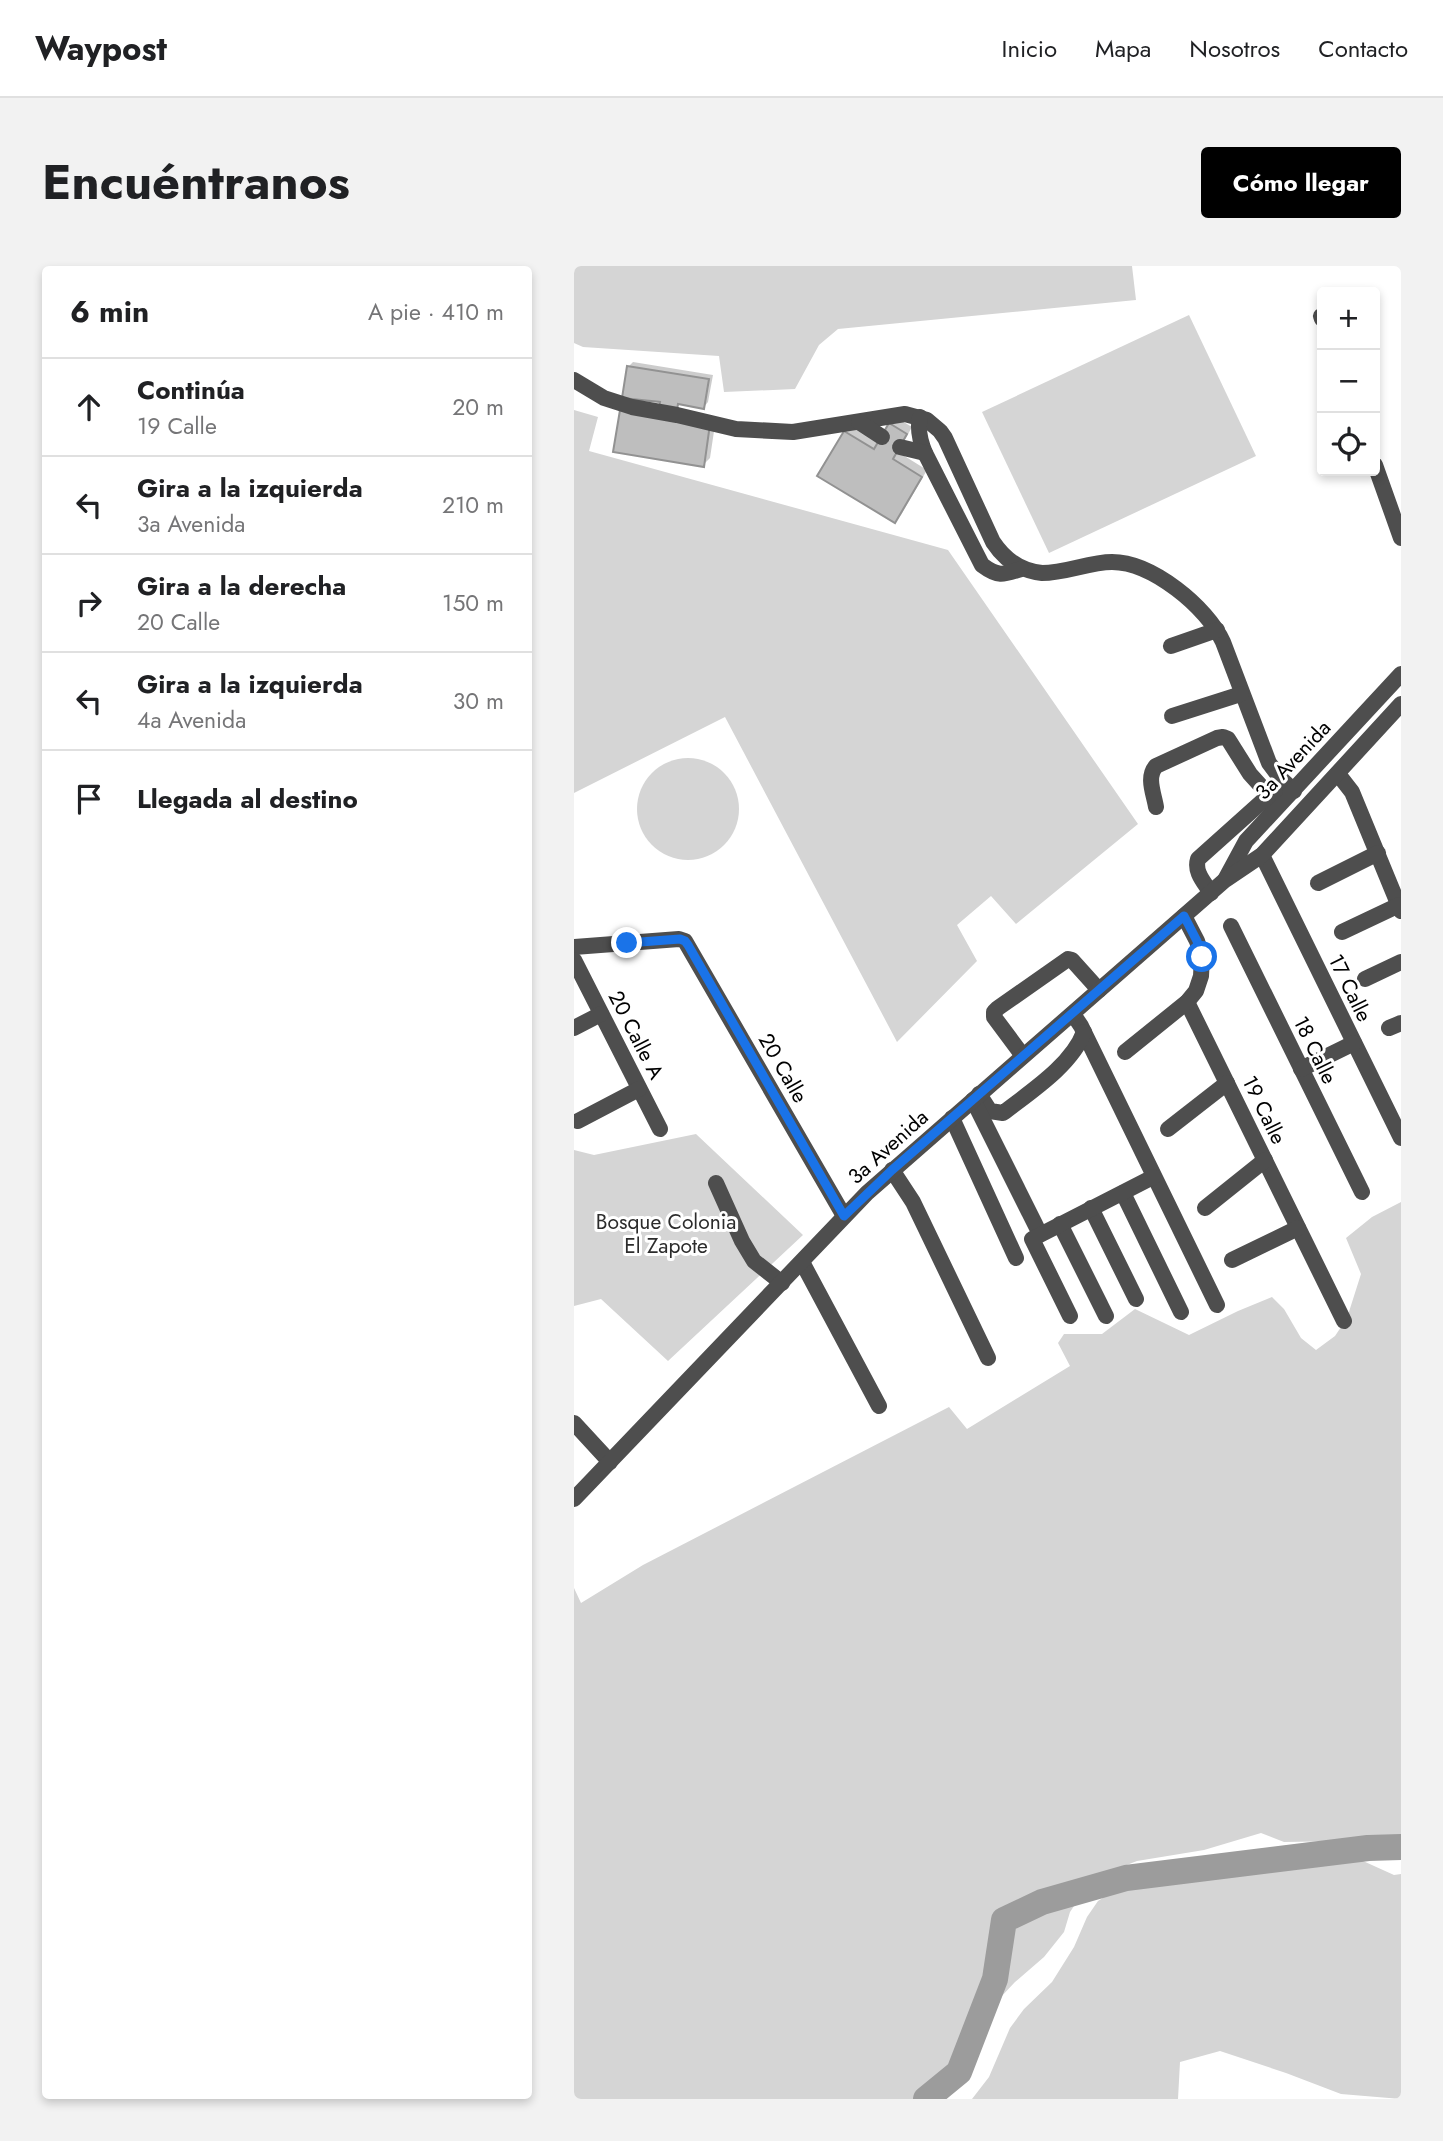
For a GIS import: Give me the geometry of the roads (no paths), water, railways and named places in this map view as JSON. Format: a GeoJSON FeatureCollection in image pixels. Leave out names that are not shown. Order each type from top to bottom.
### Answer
{"type":"FeatureCollection","features":[{"type":"Feature","properties":{"kind":"street"},"geometry":{"type":"LineString","coordinates":[[574,380],[604,398],[632,407],[736,429],[793,432],[905,414],[920,416],[940,431],[993,542],[1006,559],[1021,569],[1042,573],[1110,562],[1138,566],[1197,606],[1217,629],[1269,763],[1290,787],[1269,795],[1198,859],[1198,872],[1211,892]]}},
{"type":"Feature","properties":{"kind":"street"},"geometry":{"type":"LineString","coordinates":[[920,416],[919,440],[982,565],[993,573],[1005,575],[1021,569]]}},
{"type":"Feature","properties":{"kind":"street"},"geometry":{"type":"LineString","coordinates":[[859,422],[881,437]]}},
{"type":"Feature","properties":{"kind":"street"},"geometry":{"type":"LineString","coordinates":[[900,447],[925,453]]}},
{"type":"Feature","properties":{"kind":"street"},"geometry":{"type":"LineString","coordinates":[[1379,476],[1401,538]]}},
{"type":"Feature","properties":{"kind":"street"},"geometry":{"type":"LineString","coordinates":[[1171,646],[1217,629]]}},
{"type":"Feature","properties":{"kind":"street","name":"3a Avenida"},"geometry":{"type":"LineString","coordinates":[[1225,880],[1246,841],[1290,787],[1401,674]]}},
{"type":"Feature","properties":{"kind":"street"},"geometry":{"type":"LineString","coordinates":[[1172,716],[1241,694]]}},
{"type":"Feature","properties":{"kind":"street","name":"3a Avenida"},"geometry":{"type":"LineString","coordinates":[[574,1499],[844,1216],[892,1170],[1211,892],[1262,855],[1401,704]]}},
{"type":"Feature","properties":{"kind":"street"},"geometry":{"type":"LineString","coordinates":[[1156,807],[1150,778],[1152,770],[1223,737],[1228,739],[1250,774],[1269,795]]}},
{"type":"Feature","properties":{"kind":"street"},"geometry":{"type":"LineString","coordinates":[[1338,774],[1352,792],[1400,908],[1342,932]]}},
{"type":"Feature","properties":{"kind":"street"},"geometry":{"type":"LineString","coordinates":[[1318,883],[1378,853]]}},
{"type":"Feature","properties":{"kind":"street","name":"17 Calle"},"geometry":{"type":"LineString","coordinates":[[1262,855],[1401,1139]]}},
{"type":"Feature","properties":{"kind":"street"},"geometry":{"type":"LineString","coordinates":[[1125,1052],[1187,1002],[1198,985],[1202,963],[1197,941],[1184,916]]}},
{"type":"Feature","properties":{"kind":"street","name":"18 Calle"},"geometry":{"type":"LineString","coordinates":[[1231,926],[1362,1192]]}},
{"type":"Feature","properties":{"kind":"street","name":"20 Calle"},"geometry":{"type":"LineString","coordinates":[[574,947],[680,939],[685,941],[844,1216]]}},
{"type":"Feature","properties":{"kind":"street"},"geometry":{"type":"LineString","coordinates":[[1023,1056],[994,1017],[998,1008],[1068,959],[1072,960],[1099,990]]}},
{"type":"Feature","properties":{"kind":"street","name":"20 Calle A"},"geometry":{"type":"LineString","coordinates":[[574,960],[660,1129]]}},
{"type":"Feature","properties":{"kind":"street"},"geometry":{"type":"LineString","coordinates":[[1365,979],[1401,962]]}},
{"type":"Feature","properties":{"kind":"street","name":"19 Calle"},"geometry":{"type":"LineString","coordinates":[[1187,1002],[1344,1321]]}},
{"type":"Feature","properties":{"kind":"street"},"geometry":{"type":"LineString","coordinates":[[574,1028],[601,1014]]}},
{"type":"Feature","properties":{"kind":"street"},"geometry":{"type":"LineString","coordinates":[[1073,1014],[1217,1305]]}},
{"type":"Feature","properties":{"kind":"street"},"geometry":{"type":"LineString","coordinates":[[976,1097],[990,1111],[1003,1113],[1060,1066],[1079,1045],[1084,1032]]}},
{"type":"Feature","properties":{"kind":"street"},"geometry":{"type":"LineString","coordinates":[[1301,1069],[1354,1043]]}},
{"type":"Feature","properties":{"kind":"street"},"geometry":{"type":"LineString","coordinates":[[1168,1129],[1227,1083]]}},
{"type":"Feature","properties":{"kind":"street"},"geometry":{"type":"LineString","coordinates":[[578,1121],[639,1089]]}},
{"type":"Feature","properties":{"kind":"street"},"geometry":{"type":"LineString","coordinates":[[976,1097],[1040,1234]]}},
{"type":"Feature","properties":{"kind":"street"},"geometry":{"type":"LineString","coordinates":[[952,1118],[1016,1258]]}},
{"type":"Feature","properties":{"kind":"street"},"geometry":{"type":"LineString","coordinates":[[1205,1208],[1265,1160]]}},
{"type":"Feature","properties":{"kind":"street"},"geometry":{"type":"LineString","coordinates":[[892,1170],[913,1202],[988,1358]]}},
{"type":"Feature","properties":{"kind":"street"},"geometry":{"type":"LineString","coordinates":[[1070,1316],[1032,1241],[1040,1234],[1153,1177]]}},
{"type":"Feature","properties":{"kind":"street"},"geometry":{"type":"LineString","coordinates":[[716,1183],[754,1261],[782,1283]]}},
{"type":"Feature","properties":{"kind":"street"},"geometry":{"type":"LineString","coordinates":[[1123,1193],[1181,1312]]}},
{"type":"Feature","properties":{"kind":"street"},"geometry":{"type":"LineString","coordinates":[[1091,1208],[1136,1299]]}},
{"type":"Feature","properties":{"kind":"street"},"geometry":{"type":"LineString","coordinates":[[1060,1224],[1107,1316]]}},
{"type":"Feature","properties":{"kind":"street"},"geometry":{"type":"LineString","coordinates":[[1232,1260],[1298,1228]]}},
{"type":"Feature","properties":{"kind":"street"},"geometry":{"type":"LineString","coordinates":[[802,1262],[879,1406]]}},
{"type":"Feature","properties":{"kind":"street"},"geometry":{"type":"LineString","coordinates":[[574,1423],[610,1462]]}},
{"type":"Feature","properties":{"kind":"waterway"},"geometry":{"type":"LineString","coordinates":[[926,2099],[959,2072],[995,1979],[1004,1920],[1042,1902],[1126,1878],[1368,1848],[1401,1847]]}},
{"type":"Feature","properties":{"kind":"park label","name":"Bosque Colonia El Zapote"},"geometry":{"type":"Point","coordinates":[666,1234]}}]}
